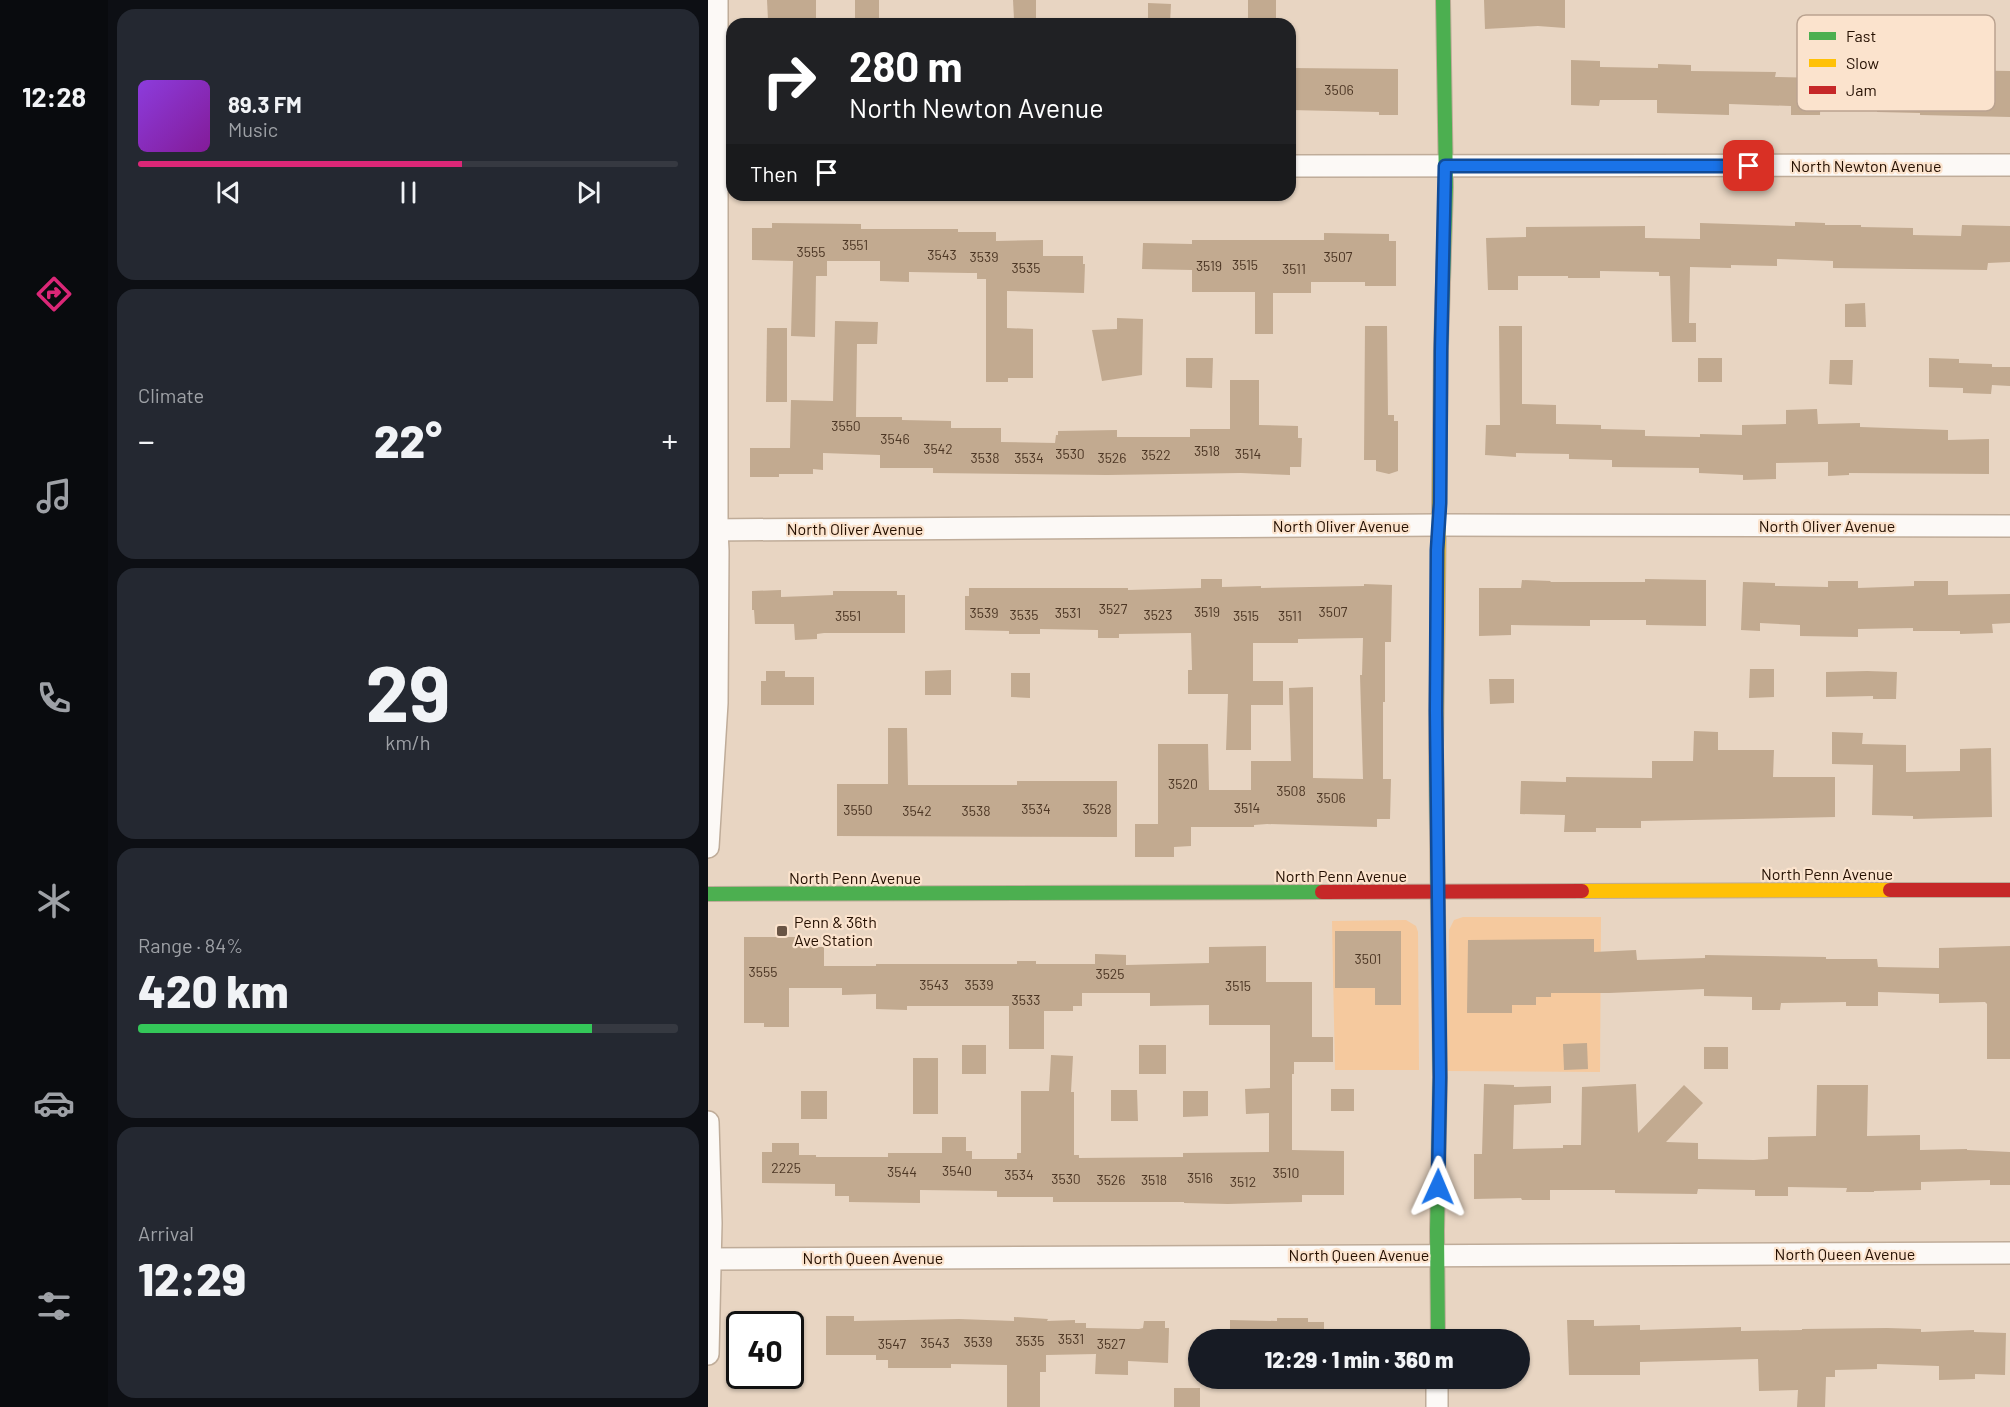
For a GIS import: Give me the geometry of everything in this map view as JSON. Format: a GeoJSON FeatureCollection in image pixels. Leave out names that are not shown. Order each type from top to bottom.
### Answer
{"type":"FeatureCollection","features":[{"type":"Feature","properties":{"kind":"street"},"geometry":{"type":"LineString","coordinates":[[708,847],[717,703],[718,551],[712,530],[718,165],[717,0]]}},
{"type":"Feature","properties":{"kind":"street"},"geometry":{"type":"LineString","coordinates":[[1438,1329],[1440,1077],[1436,711],[1445,166],[1443,0]]}},
{"type":"Feature","properties":{"kind":"street","name":"North Newton Avenue"},"geometry":{"type":"LineString","coordinates":[[1296,166],[2010,165]]}},
{"type":"Feature","properties":{"kind":"street","name":"North Oliver Avenue"},"geometry":{"type":"LineString","coordinates":[[712,530],[1438,525],[2010,526]]}},
{"type":"Feature","properties":{"kind":"street","name":"North Penn Avenue"},"geometry":{"type":"LineString","coordinates":[[708,894],[2010,890]]}},
{"type":"Feature","properties":{"kind":"street"},"geometry":{"type":"LineString","coordinates":[[708,1122],[708,1354]]}},
{"type":"Feature","properties":{"kind":"street","name":"North Queen Avenue"},"geometry":{"type":"LineString","coordinates":[[709,1259],[2010,1253]]}},
{"type":"Feature","properties":{"kind":"street"},"geometry":{"type":"LineString","coordinates":[[1437,1389],[1437,1407]]}},
{"type":"Feature","properties":{"kind":"shaded area"},"geometry":{"type":"Polygon","coordinates":[[[1463,917],[1601,917],[1600,1072],[1447,1071],[1449,930],[1454,920],[1463,917]]]}},
{"type":"Feature","properties":{"kind":"shaded area"},"geometry":{"type":"Polygon","coordinates":[[[1406,920],[1416,926],[1418,932],[1419,1070],[1335,1070],[1332,921],[1406,920]]]}},
{"type":"Feature","properties":{"kind":"building"},"geometry":{"type":"Polygon","coordinates":[[[767,0],[816,0],[816,18],[768,18],[767,0]]]}},
{"type":"Feature","properties":{"kind":"building"},"geometry":{"type":"Polygon","coordinates":[[[855,0],[879,0],[879,18],[855,18],[855,0]]]}},
{"type":"Feature","properties":{"kind":"building"},"geometry":{"type":"Polygon","coordinates":[[[1013,0],[1036,0],[1036,18],[1014,18],[1013,0]]]}},
{"type":"Feature","properties":{"kind":"building"},"geometry":{"type":"Polygon","coordinates":[[[1248,0],[1276,0],[1276,18],[1248,18],[1248,0]]]}},
{"type":"Feature","properties":{"kind":"building"},"geometry":{"type":"Polygon","coordinates":[[[1484,0],[1565,0],[1565,28],[1538,26],[1485,29],[1484,0]]]}},
{"type":"Feature","properties":{"kind":"building"},"geometry":{"type":"Polygon","coordinates":[[[1148,3],[1171,4],[1170,18],[1148,18],[1148,3]]]}},
{"type":"Feature","properties":{"kind":"building"},"geometry":{"type":"Polygon","coordinates":[[[1571,60],[1600,61],[1600,67],[1658,68],[1658,64],[1691,65],[1691,71],[1776,72],[1775,77],[1797,77],[1797,111],[1820,111],[1820,115],[1791,115],[1791,106],[1729,104],[1729,115],[1657,113],[1657,100],[1600,100],[1599,106],[1571,105],[1571,60]]]}},
{"type":"Feature","properties":{"kind":"building"},"geometry":{"type":"Polygon","coordinates":[[[1296,68],[1398,69],[1398,115],[1379,115],[1379,112],[1296,110],[1296,68]]]}},
{"type":"Feature","properties":{"kind":"building"},"geometry":{"type":"Polygon","coordinates":[[[1995,71],[2010,71],[2010,117],[1877,112],[1995,111],[1995,71]]]}},
{"type":"Feature","properties":{"kind":"building"},"geometry":{"type":"Polygon","coordinates":[[[1795,222],[1913,228],[1913,235],[1961,236],[1962,225],[2010,226],[2010,262],[1988,263],[1987,270],[1833,268],[1833,261],[1777,259],[1777,266],[1690,267],[1689,323],[1696,323],[1696,342],[1672,342],[1670,276],[1659,276],[1659,272],[1600,271],[1600,278],[1518,276],[1518,290],[1488,290],[1486,238],[1526,237],[1526,227],[1645,226],[1645,238],[1700,239],[1700,223],[1795,226],[1795,222]]]}},
{"type":"Feature","properties":{"kind":"building"},"geometry":{"type":"Polygon","coordinates":[[[772,223],[861,224],[861,229],[958,229],[958,232],[996,232],[996,241],[1043,240],[1043,256],[1083,256],[1084,293],[1007,291],[1007,328],[1033,329],[1033,378],[1008,378],[1008,382],[986,382],[986,279],[977,279],[977,273],[909,272],[909,282],[880,281],[880,261],[827,261],[827,276],[816,276],[815,337],[791,336],[793,261],[752,260],[752,228],[772,228],[772,223]]]}},
{"type":"Feature","properties":{"kind":"building"},"geometry":{"type":"Polygon","coordinates":[[[1324,233],[1389,234],[1389,241],[1396,241],[1396,286],[1365,286],[1365,282],[1311,282],[1311,293],[1273,293],[1273,334],[1255,334],[1255,292],[1192,292],[1192,270],[1142,269],[1143,243],[1192,244],[1192,240],[1324,240],[1324,233]]]}},
{"type":"Feature","properties":{"kind":"building"},"geometry":{"type":"Polygon","coordinates":[[[1865,303],[1866,327],[1845,327],[1845,304],[1865,303]]]}},
{"type":"Feature","properties":{"kind":"building"},"geometry":{"type":"Polygon","coordinates":[[[1117,318],[1143,319],[1142,375],[1102,381],[1092,330],[1117,329],[1117,318]]]}},
{"type":"Feature","properties":{"kind":"building"},"geometry":{"type":"Polygon","coordinates":[[[835,321],[878,322],[877,344],[857,344],[856,417],[902,417],[902,420],[951,421],[951,428],[1001,428],[1001,442],[1055,443],[1058,431],[1117,430],[1117,437],[1190,437],[1190,429],[1230,429],[1230,380],[1259,380],[1259,425],[1298,426],[1298,438],[1302,438],[1301,467],[1290,467],[1290,475],[933,473],[933,468],[880,468],[880,455],[823,453],[823,470],[813,469],[813,474],[750,477],[750,448],[790,448],[791,400],[833,401],[835,321]]]}},
{"type":"Feature","properties":{"kind":"building"},"geometry":{"type":"Polygon","coordinates":[[[1365,326],[1387,326],[1388,415],[1394,415],[1394,421],[1398,421],[1398,471],[1389,474],[1376,471],[1376,460],[1364,460],[1365,326]]]}},
{"type":"Feature","properties":{"kind":"building"},"geometry":{"type":"Polygon","coordinates":[[[1499,326],[1522,326],[1522,404],[1556,405],[1556,424],[1601,425],[1601,429],[1645,430],[1645,436],[1742,435],[1742,425],[1786,424],[1786,410],[1817,409],[1818,424],[1860,423],[1860,427],[1948,430],[1948,440],[1989,439],[1989,474],[1849,473],[1849,475],[1828,476],[1828,462],[1776,463],[1776,479],[1743,480],[1743,475],[1699,473],[1699,468],[1612,467],[1612,460],[1569,459],[1569,454],[1516,453],[1516,457],[1485,455],[1486,425],[1500,425],[1499,326]]]}},
{"type":"Feature","properties":{"kind":"building"},"geometry":{"type":"Polygon","coordinates":[[[767,328],[787,328],[787,402],[766,402],[767,328]]]}},
{"type":"Feature","properties":{"kind":"building"},"geometry":{"type":"Polygon","coordinates":[[[1186,358],[1213,358],[1212,388],[1186,387],[1186,358]]]}},
{"type":"Feature","properties":{"kind":"building"},"geometry":{"type":"Polygon","coordinates":[[[1698,358],[1722,358],[1722,382],[1698,382],[1698,358]]]}},
{"type":"Feature","properties":{"kind":"building"},"geometry":{"type":"Polygon","coordinates":[[[1929,358],[1959,359],[1959,363],[2010,367],[2010,386],[1992,385],[1991,394],[1963,393],[1963,388],[1929,387],[1929,358]]]}},
{"type":"Feature","properties":{"kind":"building"},"geometry":{"type":"Polygon","coordinates":[[[1830,360],[1853,360],[1852,385],[1829,384],[1830,360]]]}},
{"type":"Feature","properties":{"kind":"building"},"geometry":{"type":"Polygon","coordinates":[[[1201,579],[1222,579],[1222,587],[1392,585],[1391,642],[1385,642],[1385,702],[1383,702],[1383,779],[1391,779],[1390,819],[1377,819],[1377,827],[1267,824],[1254,825],[1254,827],[1191,827],[1191,846],[1174,847],[1174,857],[1135,857],[1135,824],[1158,824],[1158,744],[1208,744],[1209,790],[1251,790],[1251,761],[1291,761],[1289,688],[1313,687],[1313,778],[1363,779],[1360,675],[1362,675],[1363,638],[1298,639],[1298,643],[1253,643],[1253,681],[1283,681],[1283,705],[1251,705],[1251,750],[1226,750],[1228,694],[1188,694],[1188,670],[1192,670],[1191,633],[1119,634],[1119,638],[1098,638],[1098,630],[1040,629],[1040,634],[1009,634],[1009,631],[965,630],[965,596],[969,596],[969,588],[1128,588],[1128,590],[1201,588],[1201,579]]]}},
{"type":"Feature","properties":{"kind":"building"},"geometry":{"type":"Polygon","coordinates":[[[1645,579],[1706,580],[1706,626],[1646,625],[1646,620],[1590,620],[1590,626],[1511,625],[1511,635],[1479,636],[1479,588],[1521,588],[1522,580],[1645,582],[1645,579]]]}},
{"type":"Feature","properties":{"kind":"building"},"geometry":{"type":"Polygon","coordinates":[[[1828,581],[1858,581],[1858,588],[1914,586],[1914,581],[1948,581],[1948,595],[2010,594],[2010,623],[1992,624],[1993,633],[1960,634],[1960,631],[1913,631],[1913,628],[1858,629],[1858,637],[1800,636],[1800,625],[1760,623],[1760,631],[1741,630],[1743,582],[1775,583],[1775,586],[1828,587],[1828,581]]]}},
{"type":"Feature","properties":{"kind":"building"},"geometry":{"type":"Polygon","coordinates":[[[781,590],[781,597],[833,595],[833,591],[897,591],[897,595],[905,595],[905,633],[824,633],[817,634],[817,639],[795,640],[794,624],[755,624],[752,591],[781,590]]]}},
{"type":"Feature","properties":{"kind":"building"},"geometry":{"type":"Polygon","coordinates":[[[1750,669],[1774,669],[1774,697],[1749,698],[1750,669]]]}},
{"type":"Feature","properties":{"kind":"building"},"geometry":{"type":"Polygon","coordinates":[[[951,670],[951,695],[925,695],[925,671],[951,670]]]}},
{"type":"Feature","properties":{"kind":"building"},"geometry":{"type":"Polygon","coordinates":[[[766,671],[785,671],[785,677],[814,677],[814,705],[761,705],[761,681],[766,681],[766,671]]]}},
{"type":"Feature","properties":{"kind":"building"},"geometry":{"type":"Polygon","coordinates":[[[1826,672],[1897,672],[1896,699],[1873,699],[1873,696],[1826,697],[1826,672]]]}},
{"type":"Feature","properties":{"kind":"building"},"geometry":{"type":"Polygon","coordinates":[[[1011,673],[1030,673],[1030,698],[1011,697],[1011,673]]]}},
{"type":"Feature","properties":{"kind":"building"},"geometry":{"type":"Polygon","coordinates":[[[1489,679],[1514,679],[1514,703],[1490,704],[1489,679]]]}},
{"type":"Feature","properties":{"kind":"building"},"geometry":{"type":"Polygon","coordinates":[[[888,728],[907,728],[908,785],[1017,785],[1017,781],[1117,781],[1117,837],[837,836],[837,784],[888,784],[888,728]]]}},
{"type":"Feature","properties":{"kind":"building"},"geometry":{"type":"Polygon","coordinates":[[[1694,731],[1718,732],[1718,750],[1774,750],[1773,777],[1835,777],[1835,817],[1641,821],[1641,828],[1596,828],[1596,832],[1564,832],[1565,815],[1520,814],[1521,781],[1566,782],[1566,777],[1652,778],[1652,761],[1693,761],[1694,731]]]}},
{"type":"Feature","properties":{"kind":"building"},"geometry":{"type":"Polygon","coordinates":[[[1832,732],[1863,733],[1862,744],[1906,745],[1906,772],[1960,771],[1960,749],[1991,748],[1992,817],[1913,819],[1913,816],[1872,815],[1873,765],[1832,764],[1832,732]]]}},
{"type":"Feature","properties":{"kind":"building"},"geometry":{"type":"Polygon","coordinates":[[[1335,931],[1401,931],[1401,1005],[1375,1005],[1375,988],[1335,988],[1335,931]]]}},
{"type":"Feature","properties":{"kind":"building"},"geometry":{"type":"Polygon","coordinates":[[[744,937],[815,937],[815,947],[824,947],[824,966],[1017,964],[1017,961],[1036,961],[1036,964],[1095,964],[1095,954],[1126,955],[1126,965],[1209,963],[1209,947],[1266,946],[1266,982],[1312,982],[1312,1037],[1333,1037],[1333,1062],[1294,1062],[1292,1150],[1344,1151],[1344,1195],[1302,1195],[1302,1202],[1228,1204],[1053,1202],[1053,1197],[997,1197],[997,1191],[920,1190],[920,1203],[849,1202],[849,1196],[835,1196],[835,1184],[762,1183],[762,1152],[772,1152],[772,1143],[799,1143],[799,1155],[888,1157],[888,1153],[942,1153],[942,1137],[966,1137],[966,1151],[972,1151],[972,1159],[1017,1159],[1017,1153],[1021,1153],[1021,1091],[1049,1091],[1051,1055],[1073,1056],[1071,1092],[1074,1092],[1074,1155],[1079,1155],[1079,1158],[1183,1157],[1183,1153],[1269,1152],[1269,1113],[1246,1114],[1245,1089],[1270,1088],[1270,1025],[1209,1025],[1209,1005],[1150,1006],[1150,993],[1082,993],[1082,1006],[1073,1006],[1073,1011],[1044,1011],[1044,1049],[1009,1049],[1009,1006],[907,1006],[907,1010],[876,1009],[876,994],[842,995],[842,988],[789,988],[789,1027],[764,1027],[764,1023],[744,1023],[744,937]]]}},
{"type":"Feature","properties":{"kind":"building"},"geometry":{"type":"Polygon","coordinates":[[[1594,939],[1594,952],[1636,950],[1637,960],[1705,958],[1705,955],[1826,957],[1826,959],[1877,959],[1878,967],[1939,968],[1939,948],[2010,946],[2010,1059],[1987,1059],[1987,1004],[1985,1002],[1939,1003],[1939,994],[1878,992],[1878,1006],[1846,1006],[1846,1002],[1781,1003],[1780,1010],[1752,1010],[1752,997],[1704,996],[1704,989],[1551,993],[1551,997],[1536,997],[1536,1005],[1512,1005],[1512,1013],[1467,1013],[1468,940],[1594,939]]]}},
{"type":"Feature","properties":{"kind":"building"},"geometry":{"type":"Polygon","coordinates":[[[1587,1043],[1588,1069],[1564,1070],[1563,1044],[1587,1043]]]}},
{"type":"Feature","properties":{"kind":"building"},"geometry":{"type":"Polygon","coordinates":[[[962,1045],[986,1045],[986,1074],[962,1074],[962,1045]]]}},
{"type":"Feature","properties":{"kind":"building"},"geometry":{"type":"Polygon","coordinates":[[[1139,1045],[1166,1045],[1166,1074],[1139,1074],[1139,1045]]]}},
{"type":"Feature","properties":{"kind":"building"},"geometry":{"type":"Polygon","coordinates":[[[1704,1047],[1728,1047],[1728,1069],[1704,1069],[1704,1047]]]}},
{"type":"Feature","properties":{"kind":"building"},"geometry":{"type":"Polygon","coordinates":[[[913,1058],[938,1058],[938,1114],[913,1114],[913,1058]]]}},
{"type":"Feature","properties":{"kind":"building"},"geometry":{"type":"Polygon","coordinates":[[[1484,1084],[1514,1085],[1514,1087],[1551,1086],[1551,1103],[1514,1105],[1513,1149],[1563,1148],[1563,1145],[1581,1145],[1582,1087],[1636,1084],[1638,1133],[1684,1085],[1703,1103],[1666,1142],[1698,1143],[1698,1159],[1754,1160],[1768,1159],[1768,1137],[1816,1136],[1817,1085],[1868,1085],[1867,1136],[1920,1135],[1920,1150],[1967,1149],[2010,1152],[2010,1185],[1990,1185],[1990,1180],[1921,1182],[1921,1190],[1874,1192],[1846,1192],[1847,1188],[1788,1187],[1788,1196],[1755,1196],[1755,1190],[1698,1189],[1697,1194],[1550,1190],[1550,1200],[1474,1199],[1474,1154],[1482,1154],[1484,1084]]]}},
{"type":"Feature","properties":{"kind":"building"},"geometry":{"type":"Polygon","coordinates":[[[1331,1089],[1354,1089],[1354,1111],[1331,1111],[1331,1089]]]}},
{"type":"Feature","properties":{"kind":"building"},"geometry":{"type":"Polygon","coordinates":[[[1111,1090],[1137,1090],[1138,1121],[1111,1121],[1111,1090]]]}},
{"type":"Feature","properties":{"kind":"building"},"geometry":{"type":"Polygon","coordinates":[[[801,1091],[827,1091],[827,1119],[801,1119],[801,1091]]]}},
{"type":"Feature","properties":{"kind":"building"},"geometry":{"type":"Polygon","coordinates":[[[1183,1091],[1208,1091],[1208,1116],[1183,1117],[1183,1091]]]}},
{"type":"Feature","properties":{"kind":"building"},"geometry":{"type":"Polygon","coordinates":[[[826,1316],[854,1316],[854,1321],[959,1319],[1014,1321],[1014,1317],[1048,1319],[1047,1321],[1075,1320],[1075,1323],[1086,1323],[1086,1328],[1139,1329],[1143,1328],[1144,1321],[1165,1321],[1165,1328],[1169,1328],[1168,1363],[1128,1361],[1128,1375],[1095,1374],[1096,1354],[1046,1355],[1046,1372],[1040,1372],[1040,1407],[1007,1407],[1007,1365],[951,1364],[951,1368],[888,1368],[888,1360],[876,1360],[876,1355],[826,1355],[826,1316]]]}},
{"type":"Feature","properties":{"kind":"building"},"geometry":{"type":"Polygon","coordinates":[[[1277,1318],[1308,1318],[1308,1322],[1324,1322],[1324,1329],[1230,1329],[1230,1320],[1277,1321],[1277,1318]]]}},
{"type":"Feature","properties":{"kind":"building"},"geometry":{"type":"Polygon","coordinates":[[[1567,1320],[1594,1320],[1594,1326],[1640,1325],[1640,1330],[1741,1327],[1741,1331],[1887,1328],[1921,1329],[1921,1332],[1974,1330],[1974,1332],[2006,1333],[2005,1375],[1975,1374],[1975,1379],[1939,1380],[1939,1366],[1877,1364],[1877,1369],[1835,1370],[1835,1377],[1826,1377],[1825,1407],[1797,1407],[1798,1390],[1759,1391],[1758,1359],[1640,1362],[1640,1375],[1569,1375],[1567,1320]]]}},
{"type":"Feature","properties":{"kind":"building"},"geometry":{"type":"Polygon","coordinates":[[[1174,1388],[1200,1389],[1200,1407],[1174,1407],[1174,1388]]]}},
{"type":"Feature","properties":{"kind":"traffic: fast"},"geometry":{"type":"LineString","coordinates":[[1441,346],[1446,187],[1443,0]]}},
{"type":"Feature","properties":{"kind":"traffic: fast"},"geometry":{"type":"LineString","coordinates":[[1436,747],[1440,1077],[1438,1329]]}},
{"type":"Feature","properties":{"kind":"traffic: fast"},"geometry":{"type":"LineString","coordinates":[[708,894],[1322,892]]}},
{"type":"Feature","properties":{"kind":"traffic: slow"},"geometry":{"type":"LineString","coordinates":[[1436,747],[1441,346]]}},
{"type":"Feature","properties":{"kind":"traffic: slow"},"geometry":{"type":"LineString","coordinates":[[1582,891],[1890,890]]}},
{"type":"Feature","properties":{"kind":"traffic: jam"},"geometry":{"type":"LineString","coordinates":[[1890,890],[2010,890]]}},
{"type":"Feature","properties":{"kind":"traffic: jam"},"geometry":{"type":"LineString","coordinates":[[1322,892],[1582,891]]}},
{"type":"Feature","properties":{"kind":"place","name":"Penn & 36th Ave Station"},"geometry":{"type":"Point","coordinates":[782,931]}},
{"type":"Feature","properties":{"kind":"route"},"geometry":{"type":"LineString","coordinates":[[1438,1187],[1440,1077],[1437,892],[1437,550],[1440,503],[1445,166],[1749,166]]}}]}
